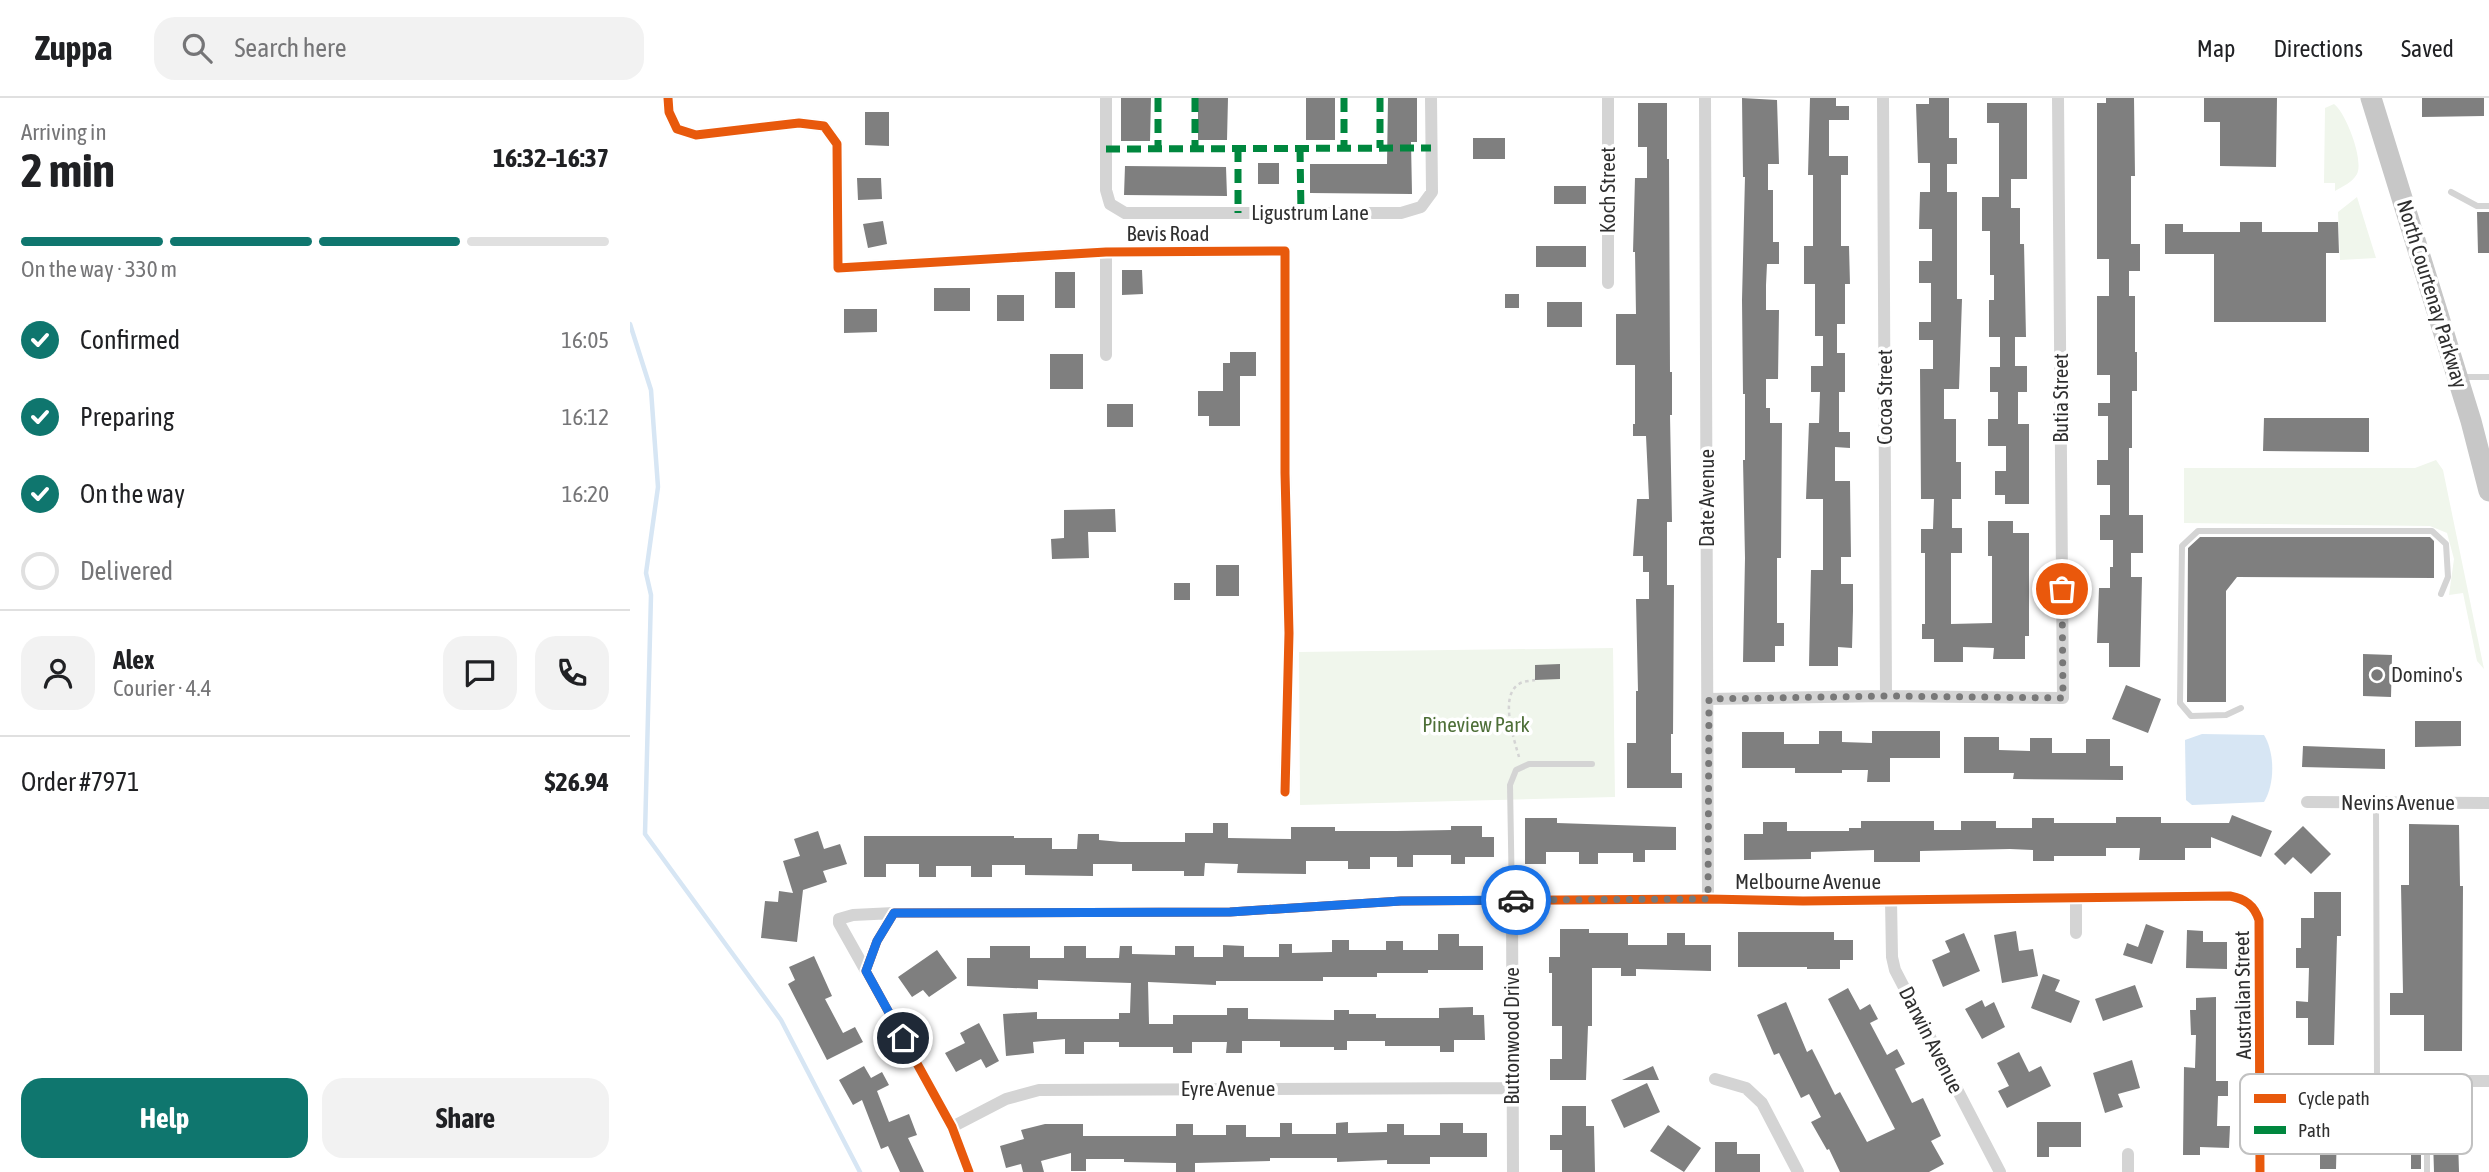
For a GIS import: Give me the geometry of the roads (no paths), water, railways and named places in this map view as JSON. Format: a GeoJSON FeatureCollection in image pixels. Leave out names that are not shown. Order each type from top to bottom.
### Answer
{"type":"FeatureCollection","features":[{"type":"Feature","properties":{"kind":"main road","name":"North Courtenay Parkway"},"geometry":{"type":"LineString","coordinates":[[2371,98],[2457,377],[2489,491]]}},
{"type":"Feature","properties":{"kind":"street","name":"Bevis Road"},"geometry":{"type":"LineString","coordinates":[[668,98],[669,112],[677,129],[696,135],[799,123],[824,126],[837,144],[838,268],[1106,251],[1285,251],[1285,473],[1289,633],[1285,792]]}},
{"type":"Feature","properties":{"kind":"street","name":"Ligustrum Lane"},"geometry":{"type":"LineString","coordinates":[[1106,98],[1106,190],[1110,204],[1125,213],[1401,213],[1421,207],[1432,192],[1431,98]]}},
{"type":"Feature","properties":{"kind":"street","name":"Koch Street"},"geometry":{"type":"LineString","coordinates":[[1608,98],[1608,283]]}},
{"type":"Feature","properties":{"kind":"street","name":"Date Avenue"},"geometry":{"type":"LineString","coordinates":[[1705,98],[1708,899]]}},
{"type":"Feature","properties":{"kind":"street","name":"Cocoa Street"},"geometry":{"type":"LineString","coordinates":[[1883,98],[1886,696]]}},
{"type":"Feature","properties":{"kind":"street","name":"Butia Street"},"geometry":{"type":"LineString","coordinates":[[1886,696],[2063,698],[2059,98]]}},
{"type":"Feature","properties":{"kind":"street","name":"Bevis Road"},"geometry":{"type":"LineString","coordinates":[[1106,251],[1106,355]]}},
{"type":"Feature","properties":{"kind":"street"},"geometry":{"type":"LineString","coordinates":[[1709,699],[1886,696]]}},
{"type":"Feature","properties":{"kind":"street","name":"Nevins Avenue"},"geometry":{"type":"LineString","coordinates":[[2306,802],[2489,803]]}},
{"type":"Feature","properties":{"kind":"street","name":"Melbourne Avenue"},"geometry":{"type":"LineString","coordinates":[[866,971],[839,919],[853,915],[894,913],[1230,912],[1401,901],[2230,896],[2242,898],[2249,904]]}},
{"type":"Feature","properties":{"kind":"street"},"geometry":{"type":"LineString","coordinates":[[2076,898],[2076,933]]}},
{"type":"Feature","properties":{"kind":"street","name":"Buttonwood Drive"},"geometry":{"type":"LineString","coordinates":[[1512,900],[1513,1172]]}},
{"type":"Feature","properties":{"kind":"street","name":"Darwin Avenue"},"geometry":{"type":"LineString","coordinates":[[1891,900],[1892,957],[1895,970],[2000,1172]]}},
{"type":"Feature","properties":{"kind":"street","name":"Australian Street"},"geometry":{"type":"LineString","coordinates":[[2249,904],[2259,920],[2262,1074]]}},
{"type":"Feature","properties":{"kind":"street"},"geometry":{"type":"LineString","coordinates":[[894,913],[877,941],[866,971],[952,1127],[969,1172]]}},
{"type":"Feature","properties":{"kind":"street"},"geometry":{"type":"LineString","coordinates":[[1715,1079],[1746,1088],[1762,1103],[1798,1172]]}},
{"type":"Feature","properties":{"kind":"street","name":"Eyre Avenue"},"geometry":{"type":"LineString","coordinates":[[952,1127],[1006,1099],[1039,1090],[1512,1088]]}},
{"type":"Feature","properties":{"kind":"street"},"geometry":{"type":"LineString","coordinates":[[2128,1154],[2128,1172]]}},
{"type":"Feature","properties":{"kind":"street","name":"Australian Street"},"geometry":{"type":"LineString","coordinates":[[2260,1154],[2260,1172]]}},
{"type":"Feature","properties":{"kind":"lane"},"geometry":{"type":"LineString","coordinates":[[2451,192],[2477,206],[2489,206]]}},
{"type":"Feature","properties":{"kind":"lane"},"geometry":{"type":"LineString","coordinates":[[2457,377],[2489,377]]}},
{"type":"Feature","properties":{"kind":"lane"},"geometry":{"type":"LineString","coordinates":[[2241,708],[2226,715],[2190,716],[2180,704],[2182,546],[2198,531],[2432,531],[2446,544],[2448,578],[2441,594]]}},
{"type":"Feature","properties":{"kind":"lane"},"geometry":{"type":"LineString","coordinates":[[1512,900],[1510,785],[1516,770],[1529,764],[1592,764]]}},
{"type":"Feature","properties":{"kind":"lane"},"geometry":{"type":"LineString","coordinates":[[2376,803],[2377,1074]]}},
{"type":"Feature","properties":{"kind":"lane"},"geometry":{"type":"LineString","coordinates":[[2427,1154],[2427,1172]]}},
{"type":"Feature","properties":{"kind":"water"},"geometry":{"type":"Polygon","coordinates":[[[2202,734],[2264,735],[2272,759],[2272,778],[2264,802],[2192,805],[2186,800],[2185,740],[2202,734]]]}},
{"type":"Feature","properties":{"kind":"waterway"},"geometry":{"type":"LineString","coordinates":[[630,324],[651,390],[658,487],[646,573],[651,595],[645,834],[781,1020],[860,1172]]}},
{"type":"Feature","properties":{"kind":"place","name":"Domino's"},"geometry":{"type":"Point","coordinates":[2377,675]}},
{"type":"Feature","properties":{"kind":"park label","name":"Pineview Park"},"geometry":{"type":"Point","coordinates":[1476,725]}}]}
